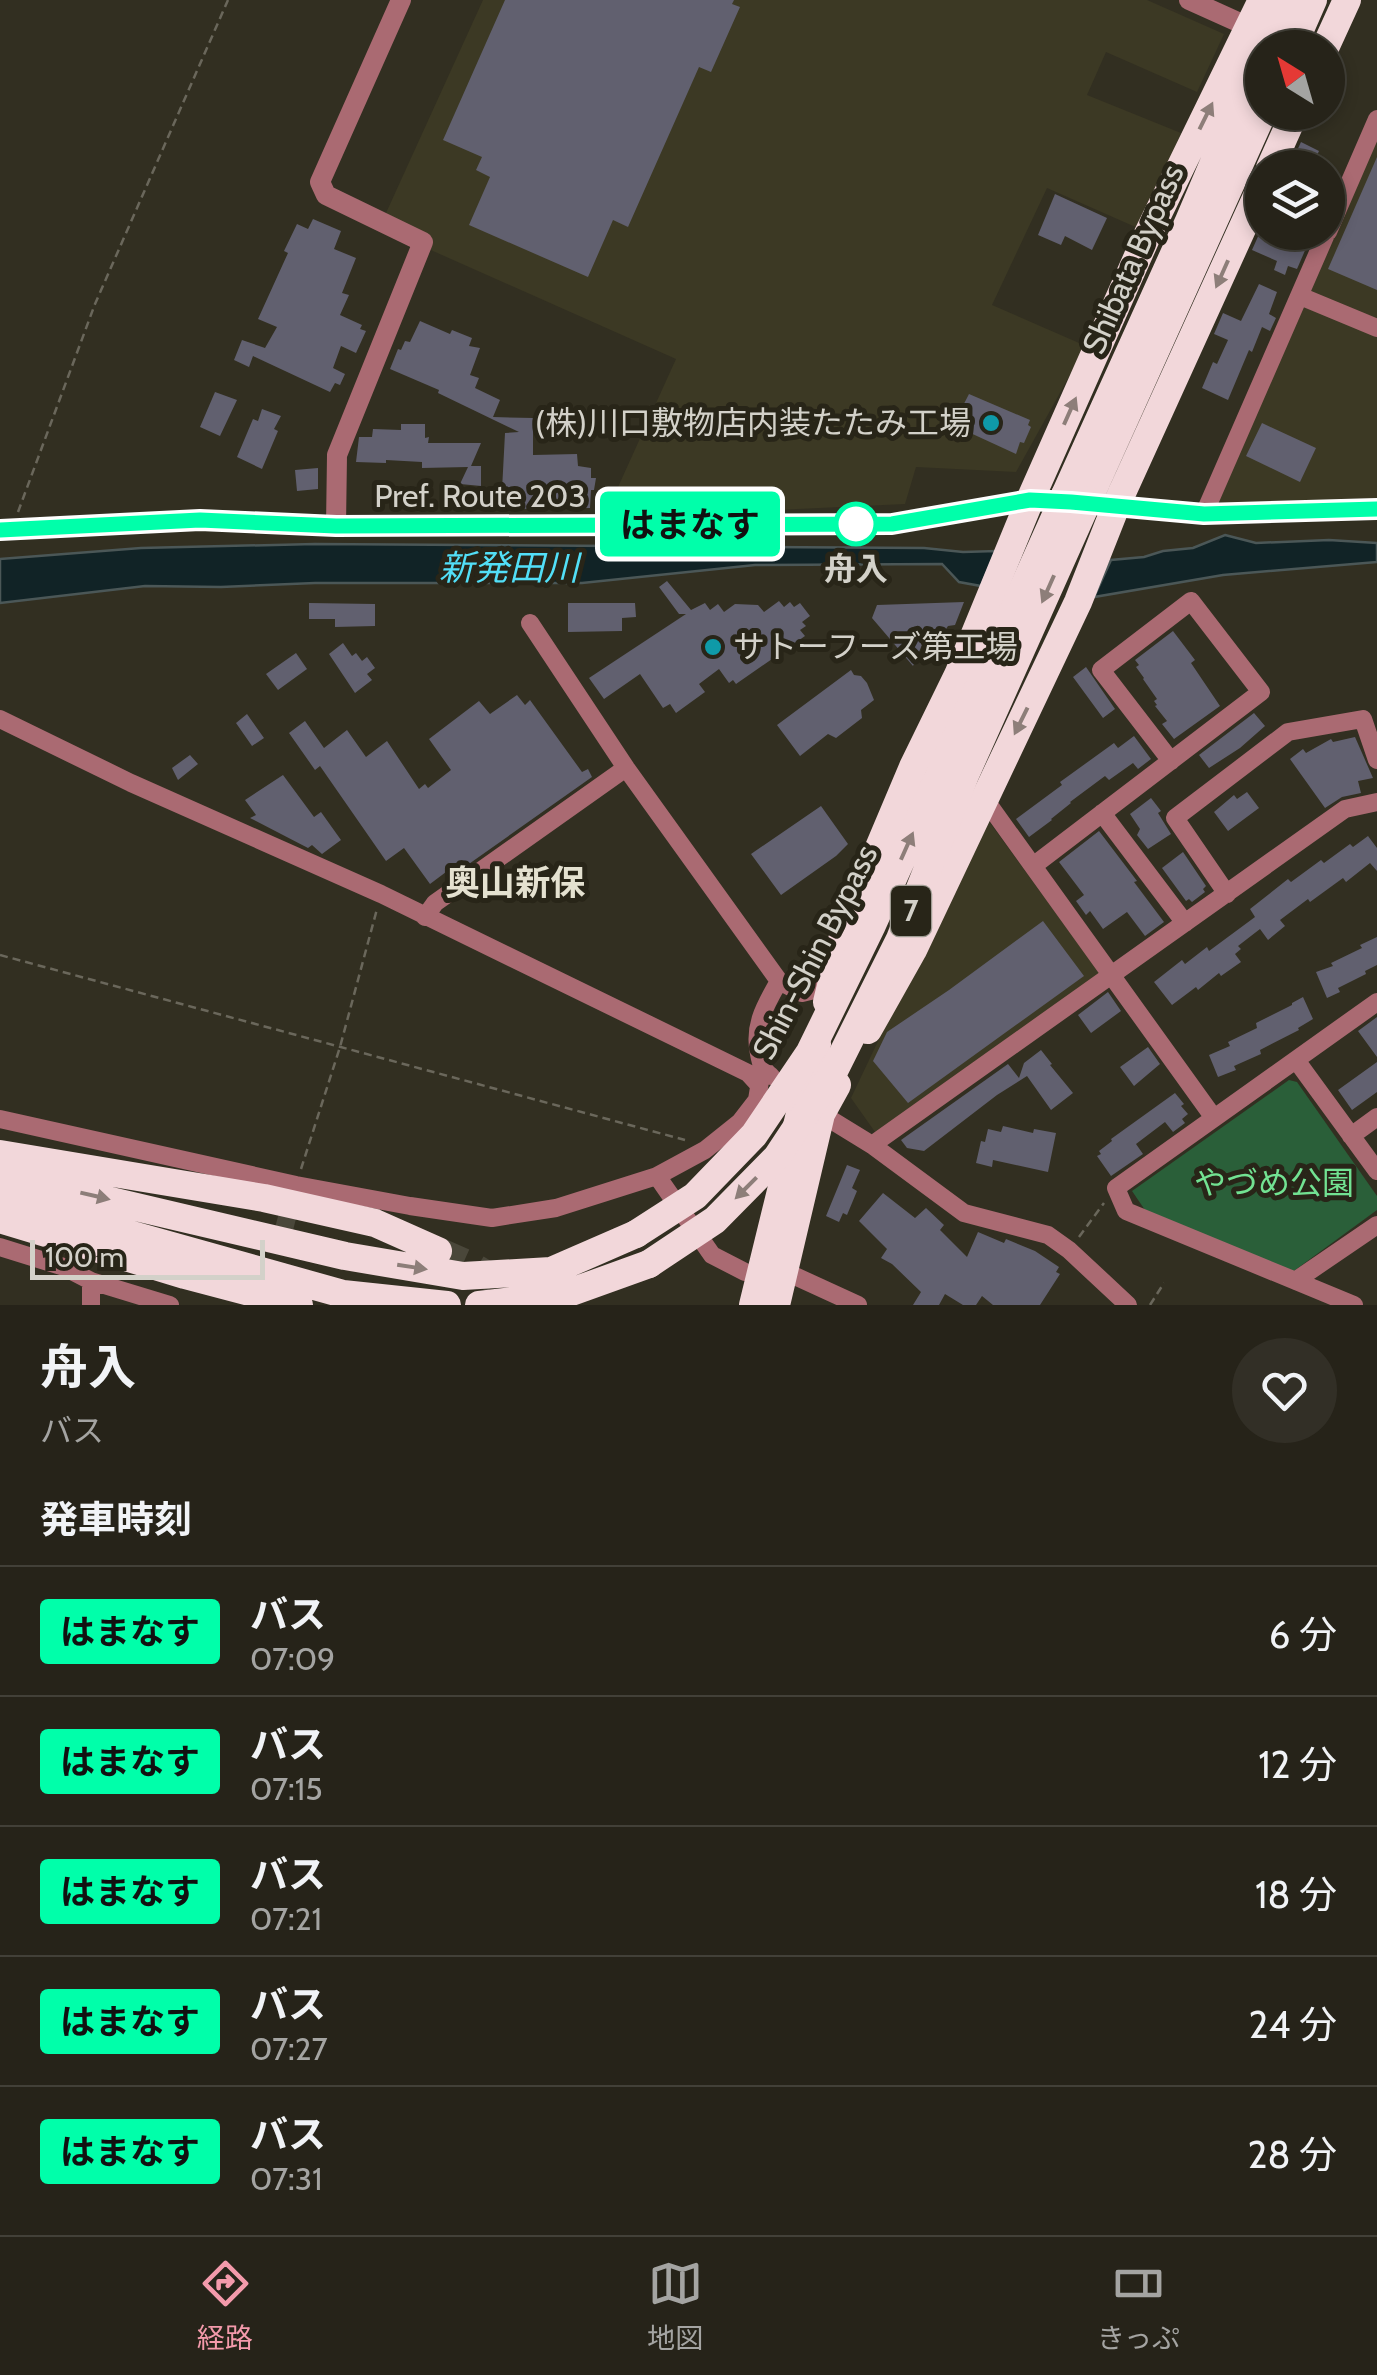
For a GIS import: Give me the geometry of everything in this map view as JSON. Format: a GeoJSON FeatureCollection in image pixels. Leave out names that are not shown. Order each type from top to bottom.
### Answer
{"type":"FeatureCollection","features":[{"type":"Feature","properties":{"kind":"highway","name":"7"},"geometry":{"type":"LineString","coordinates":[[1259,30],[1262,0]]}},
{"type":"Feature","properties":{"kind":"highway","name":"Shibata Bypass"},"geometry":{"type":"LineString","coordinates":[[1265,30],[1284,0]]}},
{"type":"Feature","properties":{"kind":"highway"},"geometry":{"type":"LineString","coordinates":[[1300,30],[1313,0]]}},
{"type":"Feature","properties":{"kind":"highway"},"geometry":{"type":"LineString","coordinates":[[1333,30],[1347,0]]}},
{"type":"Feature","properties":{"kind":"highway","name":"7"},"geometry":{"type":"LineString","coordinates":[[786,1289],[831,986],[845,928],[1146,238],[1245,64]]}},
{"type":"Feature","properties":{"kind":"highway","name":"Shibata Bypass"},"geometry":{"type":"LineString","coordinates":[[1199,228],[1245,82]]}},
{"type":"Feature","properties":{"kind":"highway","name":"Shibata Bypass"},"geometry":{"type":"LineString","coordinates":[[1076,497],[1199,228],[1253,130]]}},
{"type":"Feature","properties":{"kind":"highway","name":"7"},"geometry":{"type":"LineString","coordinates":[[753,1305],[812,1108],[913,950],[1078,602],[1116,506],[1245,222]]}},
{"type":"Feature","properties":{"kind":"highway","name":"Shin-Shin Bypass"},"geometry":{"type":"LineString","coordinates":[[0,1175],[345,1256],[463,1276],[551,1270],[636,1234],[695,1196],[754,1135],[810,1052],[1076,497]]}},
{"type":"Feature","properties":{"kind":"highway","name":"Shin-Shin Bypass"},"geometry":{"type":"LineString","coordinates":[[479,1305],[563,1295],[648,1264],[715,1220],[777,1157],[834,1072],[900,939],[1076,497]]}},
{"type":"Feature","properties":{"kind":"highway"},"geometry":{"type":"LineString","coordinates":[[0,1154],[264,1198],[375,1223],[438,1251]]}},
{"type":"Feature","properties":{"kind":"highway"},"geometry":{"type":"LineString","coordinates":[[0,1198],[343,1294],[448,1305]]}},
{"type":"Feature","properties":{"kind":"highway"},"geometry":{"type":"LineString","coordinates":[[0,1219],[299,1305]]}},
{"type":"Feature","properties":{"kind":"main road","name":"Pref. Route 203"},"geometry":{"type":"LineString","coordinates":[[6,530],[200,520],[336,526],[892,524],[1030,500],[1204,514],[1377,508]]}},
{"type":"Feature","properties":{"kind":"street"},"geometry":{"type":"LineString","coordinates":[[336,526],[336,455],[424,242],[326,195],[320,182],[401,0]]}},
{"type":"Feature","properties":{"kind":"street"},"geometry":{"type":"LineString","coordinates":[[1189,0],[1245,33]]}},
{"type":"Feature","properties":{"kind":"street"},"geometry":{"type":"LineString","coordinates":[[1345,191],[1377,119]]}},
{"type":"Feature","properties":{"kind":"street"},"geometry":{"type":"LineString","coordinates":[[1204,514],[1319,250]]}},
{"type":"Feature","properties":{"kind":"street"},"geometry":{"type":"LineString","coordinates":[[1300,296],[1377,328]]}},
{"type":"Feature","properties":{"kind":"street"},"geometry":{"type":"LineString","coordinates":[[1032,866],[1102,814],[1261,692],[1192,601],[1101,670],[1171,761]]}},
{"type":"Feature","properties":{"kind":"street"},"geometry":{"type":"LineString","coordinates":[[530,623],[626,768],[779,981],[802,994],[831,986]]}},
{"type":"Feature","properties":{"kind":"street"},"geometry":{"type":"LineString","coordinates":[[0,719],[131,783],[381,894],[761,1077],[872,1145],[964,1213],[1048,1234],[1128,1305]]}},
{"type":"Feature","properties":{"kind":"street"},"geometry":{"type":"LineString","coordinates":[[1227,894],[1175,818],[1288,732],[1363,719],[1377,760]]}},
{"type":"Feature","properties":{"kind":"street"},"geometry":{"type":"LineString","coordinates":[[424,918],[435,903],[626,768]]}},
{"type":"Feature","properties":{"kind":"street"},"geometry":{"type":"LineString","coordinates":[[984,798],[1214,1118]]}},
{"type":"Feature","properties":{"kind":"street"},"geometry":{"type":"LineString","coordinates":[[872,1145],[1345,809],[1377,802]]}},
{"type":"Feature","properties":{"kind":"street"},"geometry":{"type":"LineString","coordinates":[[1102,814],[1185,924]]}},
{"type":"Feature","properties":{"kind":"street"},"geometry":{"type":"LineString","coordinates":[[0,1119],[295,1187],[410,1206],[492,1218],[556,1208],[657,1176],[704,1150],[740,1122],[757,1100],[761,1077],[756,1039],[760,1016],[779,981]]}},
{"type":"Feature","properties":{"kind":"street"},"geometry":{"type":"LineString","coordinates":[[1354,1305],[1126,1211],[1116,1188],[1377,1002]]}},
{"type":"Feature","properties":{"kind":"street"},"geometry":{"type":"LineString","coordinates":[[1296,1060],[1377,1171]]}},
{"type":"Feature","properties":{"kind":"street"},"geometry":{"type":"LineString","coordinates":[[1351,1136],[1377,1117]]}},
{"type":"Feature","properties":{"kind":"street"},"geometry":{"type":"LineString","coordinates":[[657,1176],[712,1255],[745,1272]]}},
{"type":"Feature","properties":{"kind":"street"},"geometry":{"type":"LineString","coordinates":[[1295,1281],[1377,1225]]}},
{"type":"Feature","properties":{"kind":"street"},"geometry":{"type":"LineString","coordinates":[[0,1247],[170,1305]]}},
{"type":"Feature","properties":{"kind":"street"},"geometry":{"type":"LineString","coordinates":[[90,1305],[91,1281]]}},
{"type":"Feature","properties":{"kind":"street"},"geometry":{"type":"LineString","coordinates":[[786,1289],[841,1305]]}},
{"type":"Feature","properties":{"kind":"street"},"geometry":{"type":"LineString","coordinates":[[786,1289],[858,1305]]}},
{"type":"Feature","properties":{"kind":"path"},"geometry":{"type":"LineString","coordinates":[[6,530],[95,304],[228,0]]}},
{"type":"Feature","properties":{"kind":"path"},"geometry":{"type":"LineString","coordinates":[[295,1187],[340,1046],[381,894]]}},
{"type":"Feature","properties":{"kind":"path"},"geometry":{"type":"LineString","coordinates":[[0,955],[680,1138],[704,1150]]}},
{"type":"Feature","properties":{"kind":"path"},"geometry":{"type":"LineString","coordinates":[[1069,1250],[1116,1188]]}},
{"type":"Feature","properties":{"kind":"path"},"geometry":{"type":"LineString","coordinates":[[1150,1305],[1164,1283]]}},
{"type":"Feature","properties":{"kind":"shaded area"},"geometry":{"type":"Polygon","coordinates":[[[483,0],[1147,0],[1224,34],[1197,92],[1106,52],[1087,95],[1181,133],[1140,229],[1047,188],[992,305],[1086,346],[1016,472],[916,467],[905,504],[604,518],[676,359],[433,251],[386,213],[483,0]]]}},
{"type":"Feature","properties":{"kind":"shaded area"},"geometry":{"type":"Polygon","coordinates":[[[1377,133],[1377,500],[1214,504],[1326,250],[1345,250],[1345,206],[1377,133]]]}},
{"type":"Feature","properties":{"kind":"shaded area"},"geometry":{"type":"Polygon","coordinates":[[[985,816],[1101,975],[880,1139],[851,1098],[985,816]]]}},
{"type":"Feature","properties":{"kind":"green space","name":"やづめ公園"},"geometry":{"type":"Polygon","coordinates":[[[1289,1080],[1297,1082],[1377,1196],[1377,1210],[1291,1273],[1147,1213],[1132,1191],[1289,1080]]]}},
{"type":"Feature","properties":{"kind":"water"},"geometry":{"type":"Polygon","coordinates":[[[1225,535],[1256,543],[1377,543],[1377,562],[1223,575],[1094,597],[1111,560],[1193,548],[1225,535]]]}},
{"type":"Feature","properties":{"kind":"water","name":"新発田川"},"geometry":{"type":"Polygon","coordinates":[[[315,544],[996,551],[981,586],[959,582],[942,564],[755,565],[582,583],[145,586],[0,603],[0,559],[141,548],[315,544]]]}},
{"type":"Feature","properties":{"kind":"building"},"geometry":{"type":"Polygon","coordinates":[[[505,0],[734,0],[732,4],[740,7],[711,72],[699,67],[628,227],[613,220],[588,277],[469,225],[490,177],[476,170],[482,157],[443,140],[505,0]]]}},
{"type":"Feature","properties":{"kind":"building"},"geometry":{"type":"Polygon","coordinates":[[[1301,142],[1317,150],[1297,150],[1301,142]]]}},
{"type":"Feature","properties":{"kind":"building"},"geometry":{"type":"Polygon","coordinates":[[[1377,157],[1377,290],[1328,269],[1336,250],[1345,250],[1345,230],[1377,157]]]}},
{"type":"Feature","properties":{"kind":"building"},"geometry":{"type":"Polygon","coordinates":[[[1055,194],[1107,218],[1092,250],[1065,236],[1061,245],[1038,235],[1055,194]]]}},
{"type":"Feature","properties":{"kind":"building"},"geometry":{"type":"Polygon","coordinates":[[[313,219],[341,231],[334,249],[356,258],[342,293],[349,295],[340,315],[362,325],[360,329],[366,331],[356,353],[341,346],[333,368],[345,374],[340,385],[335,383],[330,392],[253,356],[249,367],[234,360],[242,340],[265,348],[277,327],[258,319],[297,224],[308,229],[313,219]]]}},
{"type":"Feature","properties":{"kind":"building"},"geometry":{"type":"Polygon","coordinates":[[[1252,250],[1305,250],[1297,269],[1288,266],[1285,275],[1274,270],[1277,261],[1252,250]]]}},
{"type":"Feature","properties":{"kind":"building"},"geometry":{"type":"Polygon","coordinates":[[[1259,284],[1277,292],[1269,314],[1276,318],[1270,331],[1262,327],[1228,400],[1202,388],[1228,340],[1214,334],[1223,313],[1241,321],[1259,284]]]}},
{"type":"Feature","properties":{"kind":"building"},"geometry":{"type":"Polygon","coordinates":[[[420,321],[450,334],[452,330],[472,338],[469,346],[480,348],[470,375],[479,378],[475,388],[500,400],[493,417],[533,418],[533,455],[577,454],[578,466],[591,468],[591,478],[596,478],[590,508],[501,509],[505,433],[519,432],[390,369],[398,349],[405,341],[410,342],[420,321]]]}},
{"type":"Feature","properties":{"kind":"building"},"geometry":{"type":"Polygon","coordinates":[[[215,392],[237,400],[220,436],[200,427],[215,392]]]}},
{"type":"Feature","properties":{"kind":"building","name":"(株)川口敷物店内装たたみ工場"},"geometry":{"type":"Polygon","coordinates":[[[969,394],[1030,420],[1031,427],[1016,454],[953,425],[969,394]]]}},
{"type":"Feature","properties":{"kind":"building"},"geometry":{"type":"Polygon","coordinates":[[[262,409],[281,416],[262,469],[237,457],[253,419],[258,421],[262,409]]]}},
{"type":"Feature","properties":{"kind":"building"},"geometry":{"type":"Polygon","coordinates":[[[1262,423],[1316,448],[1300,482],[1246,456],[1262,423]]]}},
{"type":"Feature","properties":{"kind":"building"},"geometry":{"type":"Polygon","coordinates":[[[401,424],[425,424],[428,443],[481,443],[471,466],[481,466],[481,486],[460,484],[468,467],[422,468],[422,462],[386,460],[356,462],[359,437],[372,437],[373,429],[401,430],[401,424]]]}},
{"type":"Feature","properties":{"kind":"building"},"geometry":{"type":"Polygon","coordinates":[[[318,468],[318,489],[297,491],[295,470],[318,468]]]}},
{"type":"Feature","properties":{"kind":"building","name":"サトーフーズ第工場"},"geometry":{"type":"Polygon","coordinates":[[[667,581],[691,610],[705,603],[710,610],[718,604],[724,612],[735,604],[758,605],[764,612],[779,601],[784,607],[790,602],[794,607],[800,603],[810,616],[802,622],[806,626],[800,630],[805,636],[736,684],[733,680],[729,683],[719,669],[699,684],[705,692],[676,713],[670,704],[663,708],[640,674],[604,699],[589,678],[686,614],[679,614],[659,587],[667,581]]]}},
{"type":"Feature","properties":{"kind":"building"},"geometry":{"type":"Polygon","coordinates":[[[964,602],[955,625],[938,628],[935,636],[927,633],[913,666],[872,618],[877,605],[964,602]]]}},
{"type":"Feature","properties":{"kind":"building"},"geometry":{"type":"Polygon","coordinates":[[[309,603],[375,604],[375,626],[335,627],[335,619],[309,619],[309,603]]]}},
{"type":"Feature","properties":{"kind":"building"},"geometry":{"type":"Polygon","coordinates":[[[568,603],[635,603],[636,617],[622,618],[622,631],[568,632],[568,603]]]}},
{"type":"Feature","properties":{"kind":"building"},"geometry":{"type":"Polygon","coordinates":[[[1173,631],[1195,660],[1191,663],[1220,706],[1174,739],[1162,724],[1167,721],[1155,706],[1157,699],[1135,660],[1173,631]]]}},
{"type":"Feature","properties":{"kind":"building"},"geometry":{"type":"Polygon","coordinates":[[[343,643],[352,656],[356,653],[362,661],[367,657],[375,668],[367,674],[372,680],[355,693],[329,654],[343,643]]]}},
{"type":"Feature","properties":{"kind":"building"},"geometry":{"type":"Polygon","coordinates":[[[296,653],[307,669],[278,690],[266,674],[296,653]]]}},
{"type":"Feature","properties":{"kind":"building"},"geometry":{"type":"Polygon","coordinates":[[[1086,667],[1115,709],[1103,718],[1073,677],[1086,667]]]}},
{"type":"Feature","properties":{"kind":"building"},"geometry":{"type":"Polygon","coordinates":[[[851,670],[867,683],[874,700],[861,710],[862,718],[836,738],[828,734],[800,756],[777,725],[851,670]]]}},
{"type":"Feature","properties":{"kind":"building"},"geometry":{"type":"Polygon","coordinates":[[[517,695],[525,705],[530,700],[582,772],[588,769],[592,777],[466,866],[462,860],[430,884],[404,848],[386,861],[320,766],[315,770],[289,733],[305,721],[324,748],[347,730],[366,757],[387,741],[419,789],[425,784],[428,788],[451,770],[429,739],[479,701],[490,714],[517,695]]]}},
{"type":"Feature","properties":{"kind":"building"},"geometry":{"type":"Polygon","coordinates":[[[1254,713],[1265,726],[1209,768],[1199,755],[1254,713]]]}},
{"type":"Feature","properties":{"kind":"building"},"geometry":{"type":"Polygon","coordinates":[[[247,714],[264,738],[252,746],[236,723],[247,714]]]}},
{"type":"Feature","properties":{"kind":"building"},"geometry":{"type":"Polygon","coordinates":[[[1134,736],[1151,759],[1138,769],[1133,763],[1109,780],[1105,776],[1029,837],[1016,819],[1114,743],[1118,748],[1134,736]]]}},
{"type":"Feature","properties":{"kind":"building"},"geometry":{"type":"Polygon","coordinates":[[[1355,737],[1373,778],[1358,781],[1361,793],[1342,797],[1325,808],[1290,759],[1303,749],[1306,753],[1331,739],[1333,742],[1355,737]]]}},
{"type":"Feature","properties":{"kind":"building"},"geometry":{"type":"Polygon","coordinates":[[[190,755],[198,764],[178,780],[172,768],[190,755]]]}},
{"type":"Feature","properties":{"kind":"building"},"geometry":{"type":"Polygon","coordinates":[[[283,775],[314,817],[321,812],[341,840],[322,854],[312,845],[308,848],[250,818],[256,815],[245,800],[283,775]]]}},
{"type":"Feature","properties":{"kind":"building"},"geometry":{"type":"Polygon","coordinates":[[[1247,792],[1259,808],[1228,831],[1214,812],[1234,795],[1237,799],[1247,792]]]}},
{"type":"Feature","properties":{"kind":"building"},"geometry":{"type":"Polygon","coordinates":[[[1151,798],[1171,834],[1148,849],[1137,835],[1140,829],[1130,814],[1151,798]]]}},
{"type":"Feature","properties":{"kind":"building"},"geometry":{"type":"Polygon","coordinates":[[[821,806],[848,844],[781,895],[751,854],[821,806]]]}},
{"type":"Feature","properties":{"kind":"building"},"geometry":{"type":"Polygon","coordinates":[[[1099,831],[1164,922],[1145,936],[1127,912],[1103,929],[1090,911],[1086,915],[1076,901],[1084,895],[1059,862],[1099,831]]]}},
{"type":"Feature","properties":{"kind":"building"},"geometry":{"type":"Polygon","coordinates":[[[1368,836],[1377,848],[1377,871],[1370,863],[1346,882],[1343,878],[1310,902],[1308,899],[1280,920],[1285,926],[1268,940],[1260,929],[1238,946],[1241,949],[1235,954],[1241,962],[1172,1005],[1154,982],[1182,960],[1185,964],[1207,947],[1209,951],[1255,917],[1250,909],[1288,879],[1291,882],[1321,860],[1324,863],[1368,836]]]}},
{"type":"Feature","properties":{"kind":"building"},"geometry":{"type":"Polygon","coordinates":[[[1183,852],[1206,886],[1205,892],[1192,902],[1186,901],[1162,868],[1183,852]]]}},
{"type":"Feature","properties":{"kind":"building"},"geometry":{"type":"Polygon","coordinates":[[[1043,921],[1084,976],[908,1103],[873,1061],[887,1032],[1043,921]]]}},
{"type":"Feature","properties":{"kind":"building"},"geometry":{"type":"Polygon","coordinates":[[[1377,937],[1377,965],[1327,998],[1316,972],[1333,966],[1331,963],[1377,937]]]}},
{"type":"Feature","properties":{"kind":"building"},"geometry":{"type":"Polygon","coordinates":[[[1108,992],[1121,1011],[1091,1033],[1078,1015],[1108,992]]]}},
{"type":"Feature","properties":{"kind":"building"},"geometry":{"type":"Polygon","coordinates":[[[1303,997],[1313,1019],[1260,1050],[1261,1054],[1234,1066],[1236,1070],[1218,1077],[1209,1055],[1230,1046],[1228,1042],[1257,1028],[1256,1023],[1303,997]]]}},
{"type":"Feature","properties":{"kind":"building"},"geometry":{"type":"Polygon","coordinates":[[[1377,1017],[1377,1057],[1358,1031],[1377,1017]]]}},
{"type":"Feature","properties":{"kind":"building"},"geometry":{"type":"Polygon","coordinates":[[[1148,1047],[1160,1064],[1134,1086],[1120,1067],[1148,1047]]]}},
{"type":"Feature","properties":{"kind":"building"},"geometry":{"type":"Polygon","coordinates":[[[1041,1050],[1073,1093],[1051,1110],[1027,1076],[924,1151],[907,1148],[901,1140],[1008,1064],[1019,1078],[1024,1063],[1041,1050]]]}},
{"type":"Feature","properties":{"kind":"building"},"geometry":{"type":"Polygon","coordinates":[[[1377,1062],[1377,1092],[1352,1110],[1338,1090],[1377,1062]]]}},
{"type":"Feature","properties":{"kind":"building"},"geometry":{"type":"Polygon","coordinates":[[[1175,1093],[1188,1114],[1182,1119],[1185,1123],[1173,1132],[1165,1122],[1136,1144],[1143,1154],[1111,1176],[1097,1156],[1099,1151],[1175,1093]]]}},
{"type":"Feature","properties":{"kind":"building"},"geometry":{"type":"Polygon","coordinates":[[[1003,1126],[1033,1133],[1034,1129],[1056,1133],[1048,1172],[993,1160],[992,1167],[976,1163],[988,1129],[1001,1132],[1003,1126]]]}},
{"type":"Feature","properties":{"kind":"building"},"geometry":{"type":"Polygon","coordinates":[[[847,1165],[860,1170],[852,1188],[857,1191],[847,1215],[843,1213],[839,1222],[826,1216],[847,1165]]]}},
{"type":"Feature","properties":{"kind":"building"},"geometry":{"type":"Polygon","coordinates":[[[883,1193],[915,1218],[926,1208],[944,1225],[940,1230],[967,1257],[978,1232],[1035,1251],[1059,1267],[1056,1272],[1060,1274],[1040,1305],[993,1305],[982,1296],[976,1305],[963,1305],[945,1294],[939,1305],[913,1305],[921,1292],[881,1258],[887,1249],[859,1221],[883,1193]]]}},
{"type":"Feature","properties":{"kind":"tunnel"},"geometry":{"type":"LineString","coordinates":[[271,1280],[293,1194]]}},
{"type":"Feature","properties":{"kind":"tunnel"},"geometry":{"type":"LineString","coordinates":[[438,1251],[495,1280]]}},
{"type":"Feature","properties":{"kind":"bus line","name":"はまなす"},"geometry":{"type":"LineString","coordinates":[[0,530],[200,520],[336,526],[892,524],[1030,500],[1204,514],[1377,509]]}},
{"type":"Feature","properties":{"kind":"place","name":"(株)川口敷物店内装たたみ工場"},"geometry":{"type":"Point","coordinates":[991,423]}},
{"type":"Feature","properties":{"kind":"place","name":"舟入"},"geometry":{"type":"Point","coordinates":[856,524]}},
{"type":"Feature","properties":{"kind":"place","name":"サトーフーズ第工場"},"geometry":{"type":"Point","coordinates":[713,647]}},
{"type":"Feature","properties":{"kind":"district","name":"奥山新保"},"geometry":{"type":"Point","coordinates":[515,883]}}]}
